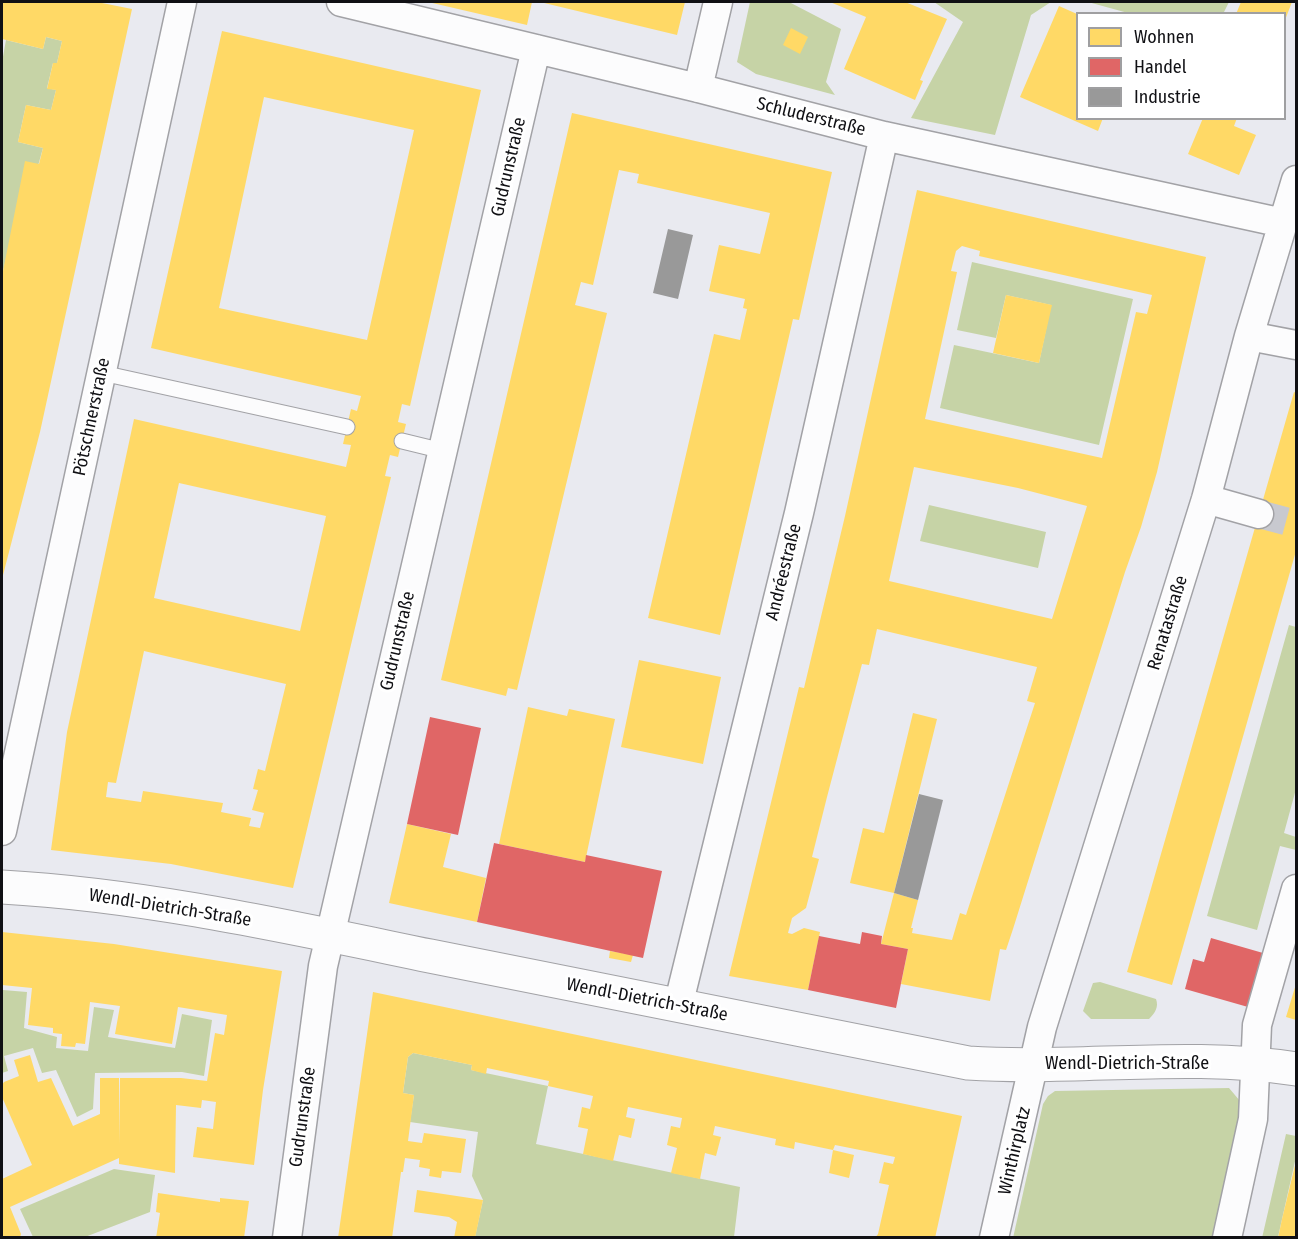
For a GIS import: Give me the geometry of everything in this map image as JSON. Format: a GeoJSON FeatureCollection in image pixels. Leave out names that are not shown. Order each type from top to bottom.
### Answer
{"type":"FeatureCollection","features":[{"type":"Feature","properties":{"kind":"street","name":"Pötschnerstraße"},"geometry":{"type":"LineString","coordinates":[[2,831],[182,2]]}},
{"type":"Feature","properties":{"kind":"street","name":"Schluderstraße"},"geometry":{"type":"LineString","coordinates":[[342,2],[698,88],[884,136],[1283,223]]}},
{"type":"Feature","properties":{"kind":"street"},"geometry":{"type":"LineString","coordinates":[[698,88],[718,2]]}},
{"type":"Feature","properties":{"kind":"street","name":"Gudrunstraße"},"geometry":{"type":"LineString","coordinates":[[287,1238],[323,966],[536,49]]}},
{"type":"Feature","properties":{"kind":"street","name":"Andréestraße"},"geometry":{"type":"LineString","coordinates":[[678,1006],[799,513],[884,136]]}},
{"type":"Feature","properties":{"kind":"street","name":"Renatastraße"},"geometry":{"type":"LineString","coordinates":[[1034,1065],[1042,1027],[1206,499],[1249,336],[1296,180]]}},
{"type":"Feature","properties":{"kind":"street"},"geometry":{"type":"LineString","coordinates":[[1249,336],[1296,345]]}},
{"type":"Feature","properties":{"kind":"street"},"geometry":{"type":"LineString","coordinates":[[1206,499],[1259,514]]}},
{"type":"Feature","properties":{"kind":"street","name":"Wendl-Dietrich-Straße"},"geometry":{"type":"LineString","coordinates":[[2,887],[84,893],[159,904],[968,1063],[1034,1065],[1189,1062],[1256,1064],[1296,1070]]}},
{"type":"Feature","properties":{"kind":"street"},"geometry":{"type":"LineString","coordinates":[[1227,1238],[1253,1119],[1257,1025],[1296,889]]}},
{"type":"Feature","properties":{"kind":"street","name":"Winthirplatz"},"geometry":{"type":"LineString","coordinates":[[994,1238],[1034,1065]]}},
{"type":"Feature","properties":{"kind":"lane"},"geometry":{"type":"LineString","coordinates":[[102,373],[347,427]]}},
{"type":"Feature","properties":{"kind":"lane"},"geometry":{"type":"LineString","coordinates":[[402,441],[443,451]]}},
{"type":"Feature","properties":{"kind":"green space"},"geometry":{"type":"Polygon","coordinates":[[[750,2],[789,2],[841,29],[826,82],[835,95],[756,74],[737,62],[750,2]]]}},
{"type":"Feature","properties":{"kind":"green space"},"geometry":{"type":"Polygon","coordinates":[[[934,2],[1051,2],[1031,15],[995,135],[911,118],[963,22],[934,2]]]}},
{"type":"Feature","properties":{"kind":"green space"},"geometry":{"type":"Polygon","coordinates":[[[1088,2],[1229,2],[1224,12],[1124,12],[1088,2]]]}},
{"type":"Feature","properties":{"kind":"green space"},"geometry":{"type":"Polygon","coordinates":[[[46,37],[62,41],[57,63],[53,63],[47,88],[56,90],[51,110],[26,105],[18,142],[43,148],[2,276],[2,62],[6,40],[43,49],[46,37]]]}},
{"type":"Feature","properties":{"kind":"green space"},"geometry":{"type":"Polygon","coordinates":[[[972,262],[1133,299],[1099,445],[940,408],[954,345],[1039,363],[1051,305],[1006,295],[996,338],[957,330],[972,262]]]}},
{"type":"Feature","properties":{"kind":"green space"},"geometry":{"type":"Polygon","coordinates":[[[929,505],[1046,532],[1038,568],[920,541],[929,505]]]}},
{"type":"Feature","properties":{"kind":"green space"},"geometry":{"type":"Polygon","coordinates":[[[1289,625],[1296,627],[1296,789],[1284,833],[1296,837],[1296,850],[1280,846],[1257,930],[1207,916],[1289,625]]]}},
{"type":"Feature","properties":{"kind":"green space"},"geometry":{"type":"Polygon","coordinates":[[[1100,982],[1156,999],[1155,1012],[1149,1019],[1091,1019],[1083,1011],[1093,983],[1100,982]]]}},
{"type":"Feature","properties":{"kind":"green space"},"geometry":{"type":"Polygon","coordinates":[[[3,990],[27,992],[24,1028],[57,1037],[56,1048],[88,1051],[94,1007],[114,1010],[108,1037],[175,1048],[182,1014],[212,1020],[204,1076],[182,1072],[95,1073],[93,1109],[77,1117],[56,1070],[42,1073],[33,1048],[4,1056],[8,1071],[2,1073],[3,990]]]}},
{"type":"Feature","properties":{"kind":"green space"},"geometry":{"type":"Polygon","coordinates":[[[413,1053],[472,1065],[471,1070],[548,1086],[536,1144],[740,1187],[734,1237],[475,1237],[483,1200],[472,1176],[478,1132],[410,1122],[414,1095],[403,1093],[408,1057],[413,1053]]]}},
{"type":"Feature","properties":{"kind":"green space"},"geometry":{"type":"Polygon","coordinates":[[[1229,1088],[1240,1101],[1240,1121],[1214,1237],[1013,1238],[1043,1104],[1055,1091],[1229,1088]]]}},
{"type":"Feature","properties":{"kind":"green space"},"geometry":{"type":"Polygon","coordinates":[[[1286,1134],[1296,1136],[1296,1157],[1278,1237],[1262,1238],[1286,1134]]]}},
{"type":"Feature","properties":{"kind":"green space"},"geometry":{"type":"Polygon","coordinates":[[[114,1169],[155,1175],[150,1212],[85,1237],[33,1237],[20,1209],[114,1169]]]}},
{"type":"Feature","properties":{"kind":"building: Wohnen"},"geometry":{"type":"Polygon","coordinates":[[[2,2],[97,2],[132,9],[40,432],[2,579],[2,276],[25,161],[39,164],[43,148],[18,142],[26,105],[51,110],[56,90],[47,89],[53,63],[57,63],[62,41],[46,37],[43,49],[2,39],[2,2]]]}},
{"type":"Feature","properties":{"kind":"building: Wohnen"},"geometry":{"type":"Polygon","coordinates":[[[428,2],[532,2],[527,25],[428,2]]]}},
{"type":"Feature","properties":{"kind":"building: Wohnen"},"geometry":{"type":"Polygon","coordinates":[[[540,2],[685,2],[677,35],[540,2]]]}},
{"type":"Feature","properties":{"kind":"building: Wohnen"},"geometry":{"type":"Polygon","coordinates":[[[830,2],[905,2],[947,19],[920,80],[923,81],[915,100],[844,69],[866,17],[830,2]]]}},
{"type":"Feature","properties":{"kind":"building: Wohnen"},"geometry":{"type":"Polygon","coordinates":[[[1241,2],[1292,2],[1286,17],[1286,12],[1237,12],[1241,2]]]}},
{"type":"Feature","properties":{"kind":"building: Wohnen"},"geometry":{"type":"Polygon","coordinates":[[[1059,6],[1076,14],[1076,120],[1102,120],[1098,131],[1020,97],[1059,6]]]}},
{"type":"Feature","properties":{"kind":"building: Wohnen"},"geometry":{"type":"Polygon","coordinates":[[[791,28],[808,37],[800,54],[783,45],[791,28]]]}},
{"type":"Feature","properties":{"kind":"building: Wohnen"},"geometry":{"type":"Polygon","coordinates":[[[222,31],[481,90],[410,406],[402,404],[398,422],[406,424],[398,457],[390,455],[385,476],[391,477],[293,888],[171,864],[51,850],[67,732],[134,419],[346,467],[351,445],[343,444],[351,409],[357,411],[361,396],[151,348],[222,31]],[[264,97],[219,308],[367,340],[414,130],[264,97]],[[179,483],[154,598],[300,631],[326,516],[179,483]],[[144,651],[116,783],[108,782],[106,797],[141,802],[143,791],[223,803],[221,812],[251,818],[249,826],[260,828],[264,813],[252,810],[258,790],[253,789],[258,769],[265,771],[286,684],[144,651]]]}},
{"type":"Feature","properties":{"kind":"building: Wohnen"},"geometry":{"type":"Polygon","coordinates":[[[572,113],[832,172],[799,320],[793,319],[720,635],[648,618],[714,334],[740,340],[747,309],[743,308],[745,299],[709,291],[719,245],[760,254],[770,213],[637,183],[639,174],[619,170],[593,285],[581,282],[575,305],[607,313],[517,690],[508,688],[506,696],[441,680],[572,113]]]}},
{"type":"Feature","properties":{"kind":"building: Wohnen"},"geometry":{"type":"Polygon","coordinates":[[[1202,120],[1236,120],[1234,126],[1256,135],[1239,175],[1188,154],[1202,120]]]}},
{"type":"Feature","properties":{"kind":"building: Wohnen"},"geometry":{"type":"Polygon","coordinates":[[[917,190],[1206,257],[1157,472],[1013,929],[1006,950],[1000,949],[990,1001],[901,984],[908,949],[881,944],[894,893],[918,900],[911,928],[913,928],[912,933],[952,940],[960,913],[966,915],[1035,703],[1027,701],[1037,667],[877,629],[869,665],[862,664],[827,797],[812,857],[819,859],[806,908],[792,918],[788,933],[792,934],[804,928],[820,932],[808,990],[729,976],[799,687],[804,688],[845,516],[917,190]],[[962,246],[956,251],[951,271],[957,272],[925,419],[1102,458],[1136,312],[1147,314],[1152,295],[979,256],[980,251],[962,246]],[[914,467],[889,581],[1052,619],[1087,506],[1018,488],[914,467]]]}},
{"type":"Feature","properties":{"kind":"building: Wohnen"},"geometry":{"type":"Polygon","coordinates":[[[1006,295],[1052,305],[1039,363],[993,353],[1006,295]]]}},
{"type":"Feature","properties":{"kind":"building: Wohnen"},"geometry":{"type":"Polygon","coordinates":[[[1294,392],[1296,393],[1296,551],[1172,985],[1127,972],[1294,392]]]}},
{"type":"Feature","properties":{"kind":"building: Wohnen"},"geometry":{"type":"Polygon","coordinates":[[[639,660],[721,677],[703,764],[621,747],[639,660]]]}},
{"type":"Feature","properties":{"kind":"building: Wohnen"},"geometry":{"type":"Polygon","coordinates":[[[528,707],[567,716],[569,709],[615,719],[585,862],[499,844],[528,707]]]}},
{"type":"Feature","properties":{"kind":"building: Wohnen"},"geometry":{"type":"Polygon","coordinates":[[[913,713],[937,719],[894,893],[850,883],[863,828],[884,833],[913,713]]]}},
{"type":"Feature","properties":{"kind":"building: Wohnen"},"geometry":{"type":"Polygon","coordinates":[[[407,824],[451,834],[443,867],[486,878],[477,922],[389,903],[407,824]]]}},
{"type":"Feature","properties":{"kind":"building: Wohnen"},"geometry":{"type":"Polygon","coordinates":[[[2,932],[114,944],[282,971],[263,1090],[254,1165],[193,1157],[197,1127],[213,1129],[216,1102],[202,1100],[201,1108],[176,1105],[175,1173],[119,1164],[119,1158],[10,1207],[21,1234],[20,1238],[2,1238],[2,1179],[32,1165],[2,1097],[4,1082],[19,1076],[14,1060],[30,1055],[38,1082],[51,1078],[73,1126],[100,1114],[100,1078],[119,1078],[119,1144],[120,1078],[181,1078],[207,1081],[215,1033],[224,1035],[227,1015],[178,1007],[172,1044],[115,1034],[120,1006],[90,1002],[85,1044],[76,1043],[75,1047],[61,1046],[62,1034],[53,1033],[53,1028],[28,1025],[32,988],[2,985],[2,932]]]}},
{"type":"Feature","properties":{"kind":"building: Wohnen"},"geometry":{"type":"Polygon","coordinates":[[[610,951],[633,955],[631,962],[609,958],[610,951]]]}},
{"type":"Feature","properties":{"kind":"building: Wohnen"},"geometry":{"type":"Polygon","coordinates":[[[1296,984],[1296,1020],[1286,1017],[1296,984]]]}},
{"type":"Feature","properties":{"kind":"building: Wohnen"},"geometry":{"type":"Polygon","coordinates":[[[373,992],[962,1116],[935,1238],[875,1238],[878,1234],[889,1185],[879,1183],[884,1162],[893,1164],[895,1157],[835,1145],[833,1150],[795,1142],[794,1149],[775,1145],[776,1139],[715,1126],[713,1135],[721,1137],[716,1156],[705,1153],[700,1179],[671,1173],[677,1148],[667,1145],[671,1126],[680,1128],[682,1118],[628,1107],[626,1117],[635,1119],[631,1138],[619,1135],[613,1161],[583,1154],[588,1129],[578,1127],[582,1107],[590,1109],[593,1096],[548,1086],[549,1081],[487,1068],[486,1074],[471,1070],[472,1065],[413,1053],[408,1057],[403,1093],[414,1095],[408,1141],[422,1143],[424,1133],[466,1139],[461,1173],[442,1171],[441,1178],[429,1176],[430,1169],[419,1167],[420,1160],[405,1158],[392,1238],[338,1238],[373,992]]]}},
{"type":"Feature","properties":{"kind":"building: Wohnen"},"geometry":{"type":"Polygon","coordinates":[[[833,1150],[854,1155],[849,1178],[829,1173],[833,1150]]]}},
{"type":"Feature","properties":{"kind":"building: Wohnen"},"geometry":{"type":"Polygon","coordinates":[[[1296,1161],[1296,1238],[1278,1238],[1282,1219],[1296,1161]]]}},
{"type":"Feature","properties":{"kind":"building: Wohnen"},"geometry":{"type":"Polygon","coordinates":[[[417,1190],[483,1200],[475,1238],[454,1238],[457,1222],[449,1217],[414,1212],[417,1190]]]}},
{"type":"Feature","properties":{"kind":"building: Wohnen"},"geometry":{"type":"Polygon","coordinates":[[[158,1193],[220,1202],[220,1198],[249,1201],[244,1238],[156,1238],[160,1213],[156,1212],[158,1193]]]}},
{"type":"Feature","properties":{"kind":"building: Handel"},"geometry":{"type":"Polygon","coordinates":[[[430,717],[481,728],[458,835],[407,824],[430,717]]]}},
{"type":"Feature","properties":{"kind":"building: Handel"},"geometry":{"type":"Polygon","coordinates":[[[494,843],[585,862],[586,855],[662,871],[643,958],[477,922],[494,843]]]}},
{"type":"Feature","properties":{"kind":"building: Handel"},"geometry":{"type":"Polygon","coordinates":[[[862,932],[882,936],[881,944],[908,949],[896,1008],[808,990],[819,936],[860,944],[862,932]]]}},
{"type":"Feature","properties":{"kind":"building: Handel"},"geometry":{"type":"Polygon","coordinates":[[[1211,938],[1263,953],[1248,1007],[1185,989],[1193,959],[1204,962],[1211,938]]]}},
{"type":"Feature","properties":{"kind":"building: Industrie"},"geometry":{"type":"Polygon","coordinates":[[[668,229],[693,235],[678,299],[653,293],[668,229]]]}},
{"type":"Feature","properties":{"kind":"building: Industrie"},"geometry":{"type":"Polygon","coordinates":[[[919,794],[943,800],[918,900],[894,893],[919,794]]]}},
{"type":"Feature","properties":{"kind":"tunnel"},"geometry":{"type":"LineString","coordinates":[[1259,514],[1296,524]]}}]}
